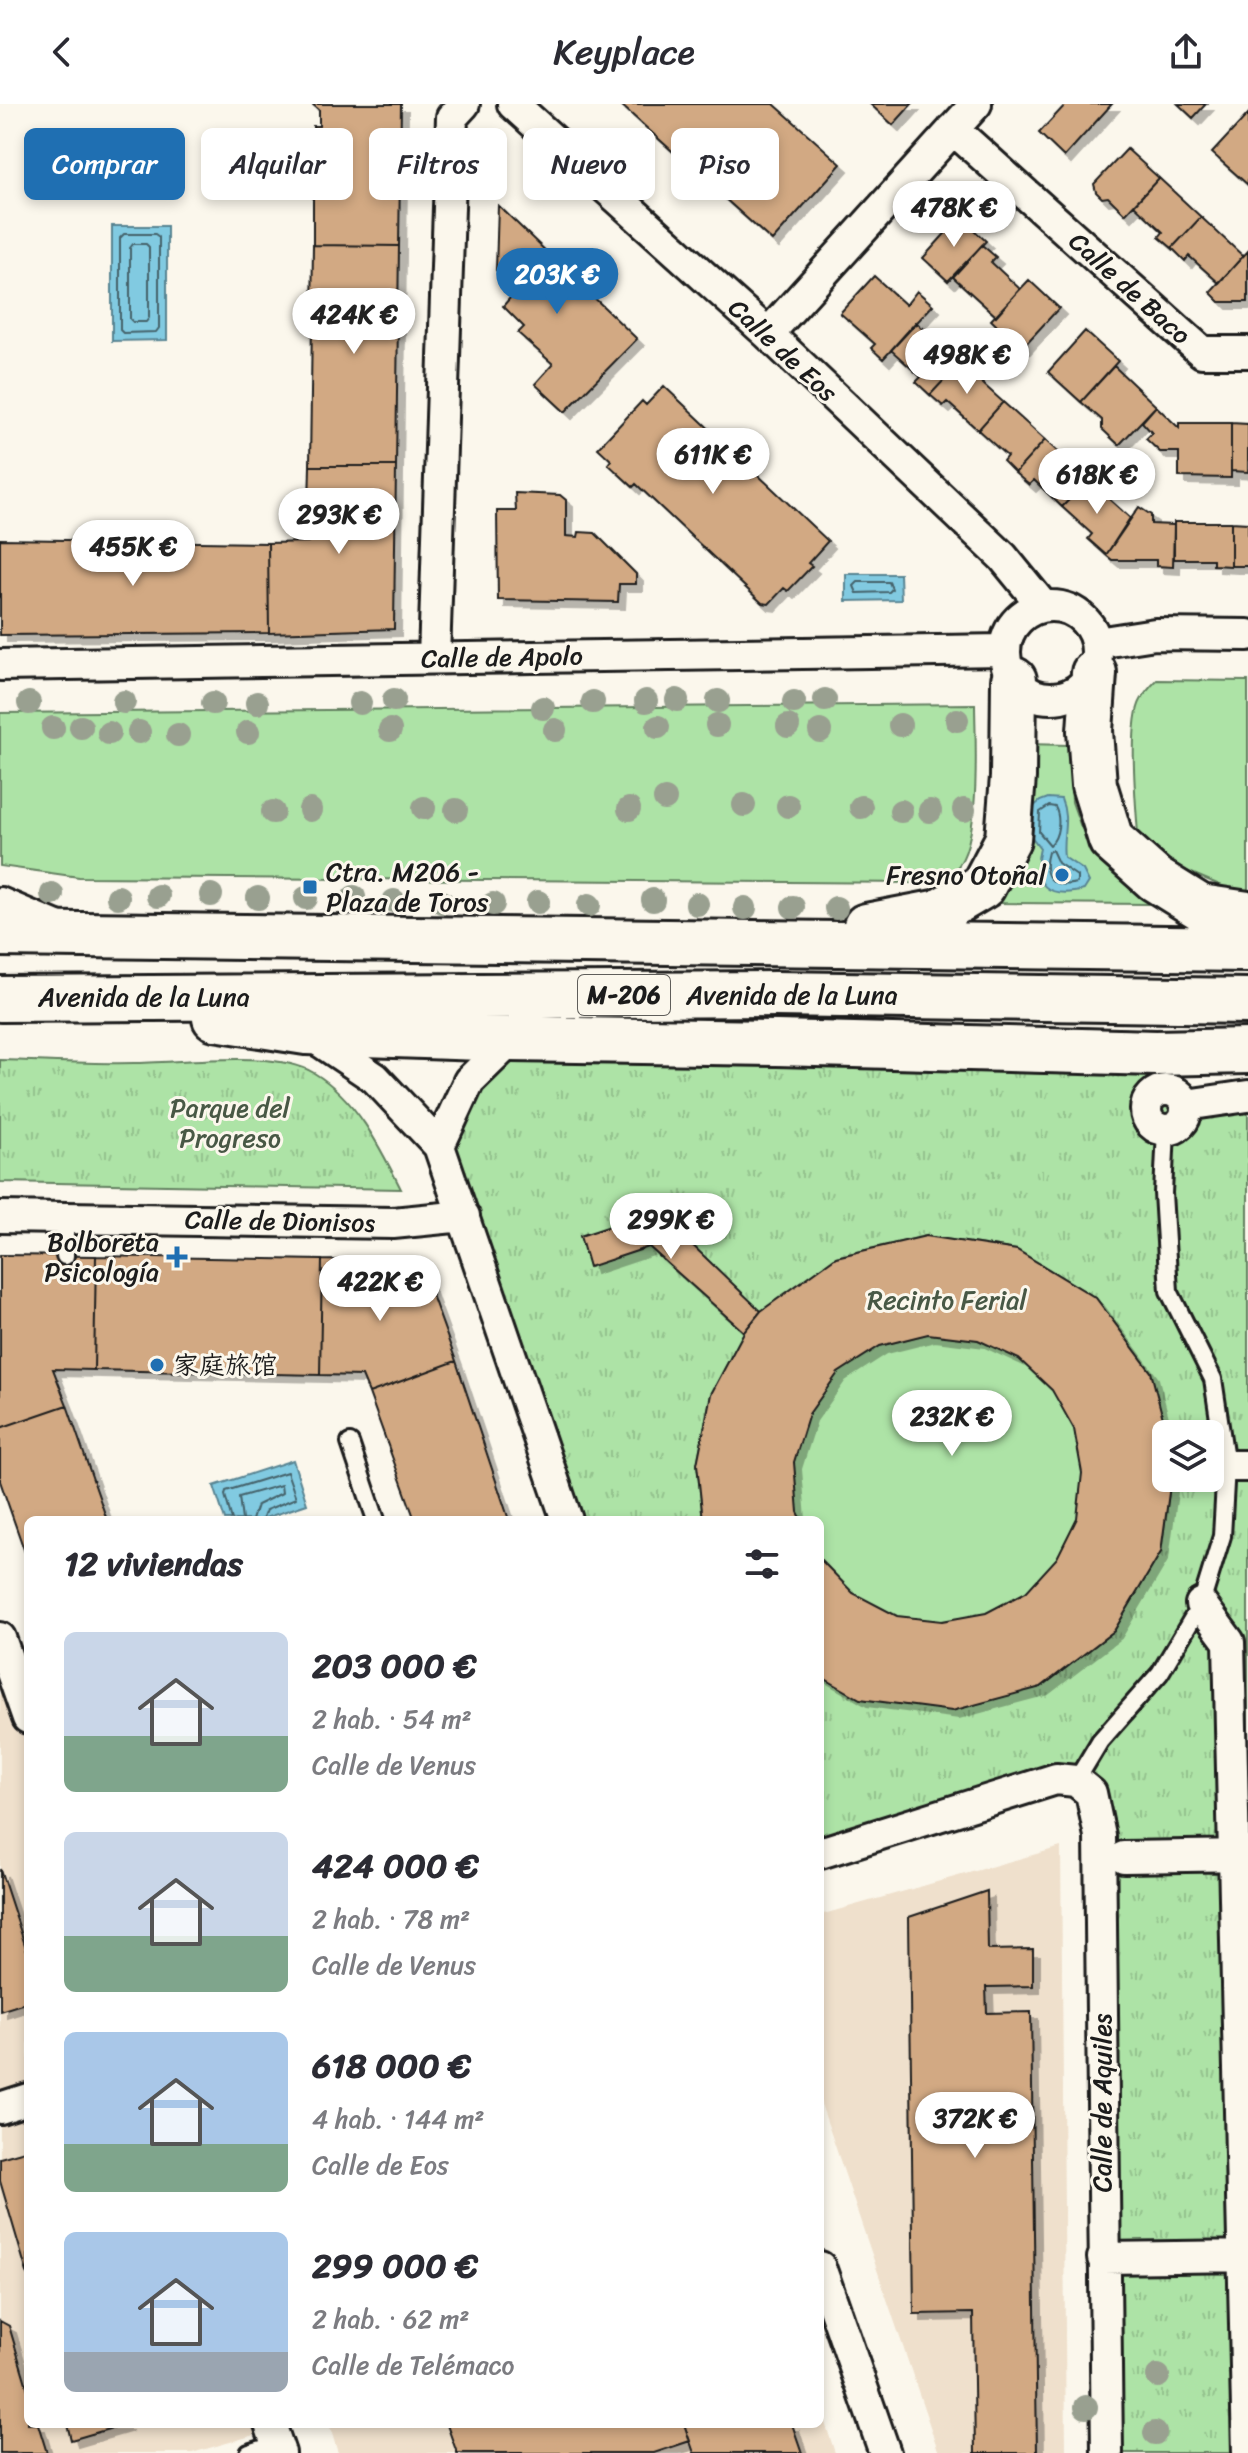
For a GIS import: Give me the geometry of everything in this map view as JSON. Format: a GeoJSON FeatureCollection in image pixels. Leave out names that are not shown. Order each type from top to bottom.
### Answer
{"type":"FeatureCollection","features":[{"type":"Feature","properties":{"kind":"main road"},"geometry":{"type":"LineString","coordinates":[[1096,658],[1090,731],[1094,785],[1111,840],[1155,879],[1200,907],[1248,914]]}},
{"type":"Feature","properties":{"kind":"main road"},"geometry":{"type":"LineString","coordinates":[[778,944],[939,912],[983,886],[1008,839],[1013,777],[1009,665]]}},
{"type":"Feature","properties":{"kind":"main road","name":"Avenida de la Luna"},"geometry":{"type":"LineString","coordinates":[[0,934],[1248,949]]}},
{"type":"Feature","properties":{"kind":"main road","name":"Avenida de la Luna"},"geometry":{"type":"LineString","coordinates":[[0,999],[775,994],[1248,1001]]}},
{"type":"Feature","properties":{"kind":"main road"},"geometry":{"type":"LineString","coordinates":[[74,997],[306,1032],[777,1043],[1168,1083],[1248,1051]]}},
{"type":"Feature","properties":{"kind":"street"},"geometry":{"type":"LineString","coordinates":[[434,658],[452,117],[464,104]]}},
{"type":"Feature","properties":{"kind":"street","name":"Calle de Eos"},"geometry":{"type":"LineString","coordinates":[[513,104],[768,334],[1003,557],[1043,606]]}},
{"type":"Feature","properties":{"kind":"street"},"geometry":{"type":"LineString","coordinates":[[768,334],[976,104]]}},
{"type":"Feature","properties":{"kind":"street","name":"Calle de Baco"},"geometry":{"type":"LineString","coordinates":[[953,129],[1202,352],[1248,352]]}},
{"type":"Feature","properties":{"kind":"street"},"geometry":{"type":"LineString","coordinates":[[1043,606],[1064,607],[1079,615],[1091,627],[1096,658],[1080,690],[1058,698],[1033,695],[1009,665],[1008,636],[1028,612],[1043,606]]}},
{"type":"Feature","properties":{"kind":"street"},"geometry":{"type":"LineString","coordinates":[[1096,658],[1155,634],[1248,635]]}},
{"type":"Feature","properties":{"kind":"street","name":"Calle de Apolo"},"geometry":{"type":"LineString","coordinates":[[0,665],[434,658],[1009,665]]}},
{"type":"Feature","properties":{"kind":"street"},"geometry":{"type":"LineString","coordinates":[[0,903],[75,935]]}},
{"type":"Feature","properties":{"kind":"street"},"geometry":{"type":"LineString","coordinates":[[306,1032],[375,1078],[439,1146],[566,1516]]}},
{"type":"Feature","properties":{"kind":"street"},"geometry":{"type":"LineString","coordinates":[[439,1146],[469,1081],[512,1039]]}},
{"type":"Feature","properties":{"kind":"street"},"geometry":{"type":"LineString","coordinates":[[1168,1083],[1248,1096]]}},
{"type":"Feature","properties":{"kind":"street"},"geometry":{"type":"LineString","coordinates":[[1166,1130],[1178,1127],[1186,1117],[1168,1083]]}},
{"type":"Feature","properties":{"kind":"street","name":"Calle de Dionisos"},"geometry":{"type":"LineString","coordinates":[[0,1217],[393,1223],[464,1216]]}},
{"type":"Feature","properties":{"kind":"street"},"geometry":{"type":"LineString","coordinates":[[1201,1604],[1229,1642],[1241,1855],[1248,2453]]}},
{"type":"Feature","properties":{"kind":"street"},"geometry":{"type":"LineString","coordinates":[[0,1638],[24,1707]]}},
{"type":"Feature","properties":{"kind":"street"},"geometry":{"type":"LineString","coordinates":[[824,1852],[1066,1780]]}},
{"type":"Feature","properties":{"kind":"street","name":"Calle de Aquiles"},"geometry":{"type":"LineString","coordinates":[[1066,1780],[1091,1793],[1100,1836],[1107,2453]]}},
{"type":"Feature","properties":{"kind":"street"},"geometry":{"type":"LineString","coordinates":[[1124,1857],[1241,1855]]}},
{"type":"Feature","properties":{"kind":"street"},"geometry":{"type":"LineString","coordinates":[[0,2108],[24,2100]]}},
{"type":"Feature","properties":{"kind":"street"},"geometry":{"type":"LineString","coordinates":[[1103,2258],[1245,2256]]}},
{"type":"Feature","properties":{"kind":"street"},"geometry":{"type":"LineString","coordinates":[[824,2278],[885,2453]]}},
{"type":"Feature","properties":{"kind":"lane"},"geometry":{"type":"LineString","coordinates":[[1066,1780],[1160,1673],[1201,1604],[1222,1536],[1237,1466],[1213,1379],[1169,1291],[1163,1193],[1166,1130]]}},
{"type":"Feature","properties":{"kind":"lane"},"geometry":{"type":"LineString","coordinates":[[65,1218],[65,1256]]}},
{"type":"Feature","properties":{"kind":"lane"},"geometry":{"type":"LineString","coordinates":[[350,1443],[375,1516]]}},
{"type":"Feature","properties":{"kind":"shaded area"},"geometry":{"type":"Polygon","coordinates":[[[0,1638],[24,1707],[24,2428],[272,2430],[192,2453],[0,2453],[0,1638]]]}},
{"type":"Feature","properties":{"kind":"shaded area"},"geometry":{"type":"Polygon","coordinates":[[[1061,1847],[1066,2453],[939,2453],[824,2113],[824,1914],[1061,1847]]]}},
{"type":"Feature","properties":{"kind":"shaded area"},"geometry":{"type":"Polygon","coordinates":[[[824,2419],[835,2453],[338,2453],[330,2428],[824,2428],[824,2419]]]}},
{"type":"Feature","properties":{"kind":"green space"},"geometry":{"type":"Polygon","coordinates":[[[1157,680],[1248,681],[1248,892],[1229,889],[1168,863],[1138,834],[1135,726],[1141,700],[1157,680]]]}},
{"type":"Feature","properties":{"kind":"green space"},"geometry":{"type":"Polygon","coordinates":[[[975,704],[975,794],[968,843],[961,861],[951,873],[922,883],[79,877],[0,866],[0,713],[975,704]]]}},
{"type":"Feature","properties":{"kind":"green space"},"geometry":{"type":"Polygon","coordinates":[[[1025,744],[1069,745],[1072,802],[1081,827],[1101,858],[1125,883],[1152,899],[1151,904],[994,903],[1025,744]]]}},
{"type":"Feature","properties":{"kind":"green space","name":"Recinto Ferial"},"geometry":{"type":"Polygon","coordinates":[[[512,1039],[1156,1053],[1161,1089],[1181,1095],[1248,1096],[1248,2453],[1107,2453],[1100,1836],[1076,1781],[824,1852],[824,1516],[566,1516],[441,1157],[469,1081],[512,1039]]]}},
{"type":"Feature","properties":{"kind":"green space","name":"Parque del Progreso"},"geometry":{"type":"Polygon","coordinates":[[[252,1059],[297,1066],[329,1083],[354,1110],[375,1140],[401,1189],[0,1182],[0,1060],[117,1063],[252,1059]]]}},
{"type":"Feature","properties":{"kind":"green space"},"geometry":{"type":"Polygon","coordinates":[[[926,1236],[1017,1250],[1096,1298],[1151,1372],[1158,1420],[1152,1420],[1152,1492],[1169,1492],[1161,1552],[1114,1631],[1041,1687],[824,1676],[824,1516],[703,1516],[697,1464],[711,1394],[744,1332],[836,1257],[926,1236]]]}},
{"type":"Feature","properties":{"kind":"water"},"geometry":{"type":"Polygon","coordinates":[[[112,226],[167,226],[167,340],[112,341],[112,226]]]}},
{"type":"Feature","properties":{"kind":"water"},"geometry":{"type":"Polygon","coordinates":[[[846,574],[900,574],[901,600],[846,601],[846,574]]]}},
{"type":"Feature","properties":{"kind":"water"},"geometry":{"type":"Polygon","coordinates":[[[1048,798],[1061,799],[1065,814],[1064,857],[1083,870],[1089,882],[1084,890],[1052,891],[1040,880],[1040,848],[1031,836],[1032,808],[1048,798]]]}},
{"type":"Feature","properties":{"kind":"water"},"geometry":{"type":"Polygon","coordinates":[[[293,1460],[307,1504],[271,1516],[224,1516],[214,1486],[293,1460]]]}},
{"type":"Feature","properties":{"kind":"building"},"geometry":{"type":"Polygon","coordinates":[[[312,104],[401,104],[401,128],[369,128],[369,200],[400,200],[399,246],[313,245],[313,200],[353,200],[353,128],[313,128],[319,126],[319,110],[312,104]]]}},
{"type":"Feature","properties":{"kind":"building"},"geometry":{"type":"Polygon","coordinates":[[[620,104],[774,104],[841,164],[772,241],[727,200],[779,200],[779,128],[671,128],[671,150],[655,136],[655,128],[647,128],[620,104]]]}},
{"type":"Feature","properties":{"kind":"building"},"geometry":{"type":"Polygon","coordinates":[[[870,104],[912,104],[893,125],[870,104]]]}},
{"type":"Feature","properties":{"kind":"building"},"geometry":{"type":"Polygon","coordinates":[[[1066,104],[1112,104],[1064,157],[1039,133],[1066,104]]]}},
{"type":"Feature","properties":{"kind":"building"},"geometry":{"type":"Polygon","coordinates":[[[1178,104],[1206,104],[1193,118],[1178,104]]]}},
{"type":"Feature","properties":{"kind":"building"},"geometry":{"type":"Polygon","coordinates":[[[1248,114],[1248,185],[1212,153],[1248,114]]]}},
{"type":"Feature","properties":{"kind":"building"},"geometry":{"type":"Polygon","coordinates":[[[1127,149],[1159,178],[1125,214],[1108,197],[1102,198],[1094,184],[1127,149]]]}},
{"type":"Feature","properties":{"kind":"building"},"geometry":{"type":"Polygon","coordinates":[[[1159,178],[1201,217],[1172,248],[1159,237],[1163,232],[1134,205],[1159,178]]]}},
{"type":"Feature","properties":{"kind":"building"},"geometry":{"type":"Polygon","coordinates":[[[498,205],[637,339],[565,412],[535,384],[553,364],[518,333],[524,327],[503,306],[517,290],[496,270],[498,205]]]}},
{"type":"Feature","properties":{"kind":"building"},"geometry":{"type":"Polygon","coordinates":[[[960,217],[986,241],[948,281],[923,258],[960,217]]]}},
{"type":"Feature","properties":{"kind":"building"},"geometry":{"type":"Polygon","coordinates":[[[1201,217],[1243,256],[1219,283],[1189,256],[1185,261],[1172,248],[1201,217]]]}},
{"type":"Feature","properties":{"kind":"building"},"geometry":{"type":"Polygon","coordinates":[[[313,245],[399,246],[396,466],[310,466],[313,245]]]}},
{"type":"Feature","properties":{"kind":"building"},"geometry":{"type":"Polygon","coordinates":[[[982,245],[996,257],[991,262],[1020,289],[996,316],[953,277],[982,245]]]}},
{"type":"Feature","properties":{"kind":"building"},"geometry":{"type":"Polygon","coordinates":[[[1248,251],[1248,302],[1220,302],[1210,292],[1248,251]]]}},
{"type":"Feature","properties":{"kind":"building"},"geometry":{"type":"Polygon","coordinates":[[[874,276],[906,305],[917,291],[933,305],[883,359],[871,348],[875,344],[840,313],[874,276]]]}},
{"type":"Feature","properties":{"kind":"building"},"geometry":{"type":"Polygon","coordinates":[[[1029,280],[1059,308],[1021,349],[991,320],[1029,280]]]}},
{"type":"Feature","properties":{"kind":"building"},"geometry":{"type":"Polygon","coordinates":[[[916,322],[960,363],[930,395],[916,382],[921,377],[891,350],[916,322]]]}},
{"type":"Feature","properties":{"kind":"building"},"geometry":{"type":"Polygon","coordinates":[[[1085,331],[1118,361],[1081,402],[1048,372],[1085,331]]]}},
{"type":"Feature","properties":{"kind":"building"},"geometry":{"type":"Polygon","coordinates":[[[960,363],[1003,402],[978,430],[947,402],[943,406],[930,395],[960,363]]]}},
{"type":"Feature","properties":{"kind":"building"},"geometry":{"type":"Polygon","coordinates":[[[1114,366],[1156,406],[1119,445],[1102,429],[1102,420],[1081,402],[1114,366]]]}},
{"type":"Feature","properties":{"kind":"building"},"geometry":{"type":"Polygon","coordinates":[[[664,386],[828,541],[808,563],[812,566],[788,591],[784,588],[769,604],[762,603],[636,484],[633,487],[608,464],[611,460],[598,448],[642,401],[646,405],[664,386]]]}},
{"type":"Feature","properties":{"kind":"building"},"geometry":{"type":"Polygon","coordinates":[[[1003,402],[1045,440],[1015,473],[1003,461],[1007,456],[978,430],[1003,402]]]}},
{"type":"Feature","properties":{"kind":"building"},"geometry":{"type":"Polygon","coordinates":[[[1156,406],[1179,428],[1179,423],[1231,423],[1231,478],[1179,477],[1179,452],[1160,452],[1146,439],[1152,433],[1142,422],[1156,406]]]}},
{"type":"Feature","properties":{"kind":"building"},"geometry":{"type":"Polygon","coordinates":[[[1231,423],[1248,424],[1248,472],[1231,471],[1231,423]]]}},
{"type":"Feature","properties":{"kind":"building"},"geometry":{"type":"Polygon","coordinates":[[[1045,440],[1088,480],[1062,507],[1034,480],[1029,485],[1015,473],[1045,440]]]}},
{"type":"Feature","properties":{"kind":"building"},"geometry":{"type":"Polygon","coordinates":[[[310,466],[396,466],[394,629],[269,633],[268,543],[308,542],[310,466]]]}},
{"type":"Feature","properties":{"kind":"building"},"geometry":{"type":"Polygon","coordinates":[[[1088,480],[1130,518],[1106,555],[1088,539],[1092,534],[1062,507],[1088,480]]]}},
{"type":"Feature","properties":{"kind":"building"},"geometry":{"type":"Polygon","coordinates":[[[515,493],[560,495],[566,500],[566,536],[578,537],[579,532],[595,533],[636,574],[636,584],[619,584],[618,602],[498,600],[497,511],[516,511],[515,493]]]}},
{"type":"Feature","properties":{"kind":"building"},"geometry":{"type":"Polygon","coordinates":[[[1139,507],[1151,515],[1151,524],[1174,525],[1173,567],[1156,566],[1156,560],[1112,560],[1106,555],[1139,507]]]}},
{"type":"Feature","properties":{"kind":"building"},"geometry":{"type":"Polygon","coordinates":[[[1174,522],[1231,522],[1231,566],[1213,565],[1213,559],[1174,559],[1174,522]]]}},
{"type":"Feature","properties":{"kind":"building"},"geometry":{"type":"Polygon","coordinates":[[[1231,522],[1248,523],[1248,566],[1231,566],[1231,522]]]}},
{"type":"Feature","properties":{"kind":"building"},"geometry":{"type":"Polygon","coordinates":[[[0,539],[268,543],[269,633],[0,635],[0,539]]]}},
{"type":"Feature","properties":{"kind":"building"},"geometry":{"type":"Polygon","coordinates":[[[657,1211],[761,1311],[744,1332],[649,1247],[589,1267],[580,1236],[657,1211]]]}},
{"type":"Feature","properties":{"kind":"building"},"geometry":{"type":"Polygon","coordinates":[[[926,1236],[1017,1250],[1096,1298],[1151,1372],[1163,1420],[1152,1420],[1152,1492],[1169,1492],[1161,1552],[1114,1631],[1041,1687],[952,1711],[860,1699],[824,1678],[824,1563],[853,1593],[897,1616],[942,1621],[986,1613],[1026,1592],[1057,1558],[1077,1518],[1082,1473],[1074,1429],[1052,1390],[1019,1359],[978,1340],[928,1334],[880,1346],[838,1373],[809,1414],[794,1462],[800,1516],[703,1516],[697,1464],[711,1394],[744,1332],[761,1311],[836,1257],[926,1236]]]}},
{"type":"Feature","properties":{"kind":"building"},"geometry":{"type":"Polygon","coordinates":[[[0,1255],[96,1256],[94,1370],[53,1369],[67,1405],[0,1428],[0,1255]]]}},
{"type":"Feature","properties":{"kind":"building"},"geometry":{"type":"Polygon","coordinates":[[[96,1256],[322,1260],[320,1375],[94,1370],[96,1256]]]}},
{"type":"Feature","properties":{"kind":"building"},"geometry":{"type":"Polygon","coordinates":[[[322,1260],[420,1262],[456,1361],[369,1393],[362,1376],[320,1375],[322,1260]]]}},
{"type":"Feature","properties":{"kind":"building"},"geometry":{"type":"Polygon","coordinates":[[[456,1361],[508,1516],[414,1516],[369,1393],[456,1361]]]}},
{"type":"Feature","properties":{"kind":"building"},"geometry":{"type":"Polygon","coordinates":[[[67,1405],[106,1516],[24,1516],[24,1550],[0,1481],[0,1428],[67,1405]]]}},
{"type":"Feature","properties":{"kind":"building"},"geometry":{"type":"Polygon","coordinates":[[[0,1869],[24,1942],[24,2003],[0,2011],[0,1869]]]}},
{"type":"Feature","properties":{"kind":"building"},"geometry":{"type":"Polygon","coordinates":[[[987,1891],[988,1950],[1033,1949],[1033,1986],[986,1987],[987,2013],[1031,2012],[1037,2453],[975,2453],[973,2313],[914,2314],[909,1917],[987,1891]]]}},
{"type":"Feature","properties":{"kind":"building"},"geometry":{"type":"Polygon","coordinates":[[[24,2151],[24,2262],[0,2181],[0,2158],[24,2151]]]}},
{"type":"Feature","properties":{"kind":"building"},"geometry":{"type":"Polygon","coordinates":[[[0,2321],[9,2326],[24,2377],[24,2428],[39,2428],[47,2453],[0,2453],[0,2321]]]}},
{"type":"Feature","properties":{"kind":"building"},"geometry":{"type":"Polygon","coordinates":[[[68,2428],[112,2428],[71,2440],[68,2428]]]}},
{"type":"Feature","properties":{"kind":"building"},"geometry":{"type":"Polygon","coordinates":[[[448,2428],[685,2428],[690,2441],[654,2453],[457,2453],[448,2428]]]}},
{"type":"Feature","properties":{"kind":"building"},"geometry":{"type":"Polygon","coordinates":[[[685,2428],[793,2428],[802,2453],[694,2453],[685,2428]]]}},
{"type":"Feature","properties":{"kind":"place","name":"Fresno Otoñal"},"geometry":{"type":"Point","coordinates":[1062,875]}},
{"type":"Feature","properties":{"kind":"place","name":"Ctra. M206 - Plaza de Toros"},"geometry":{"type":"Point","coordinates":[310,887]}},
{"type":"Feature","properties":{"kind":"place","name":"Bolboreta Psicología"},"geometry":{"type":"Point","coordinates":[177,1257]}},
{"type":"Feature","properties":{"kind":"place","name":"家庭旅馆"},"geometry":{"type":"Point","coordinates":[157,1365]}}]}
